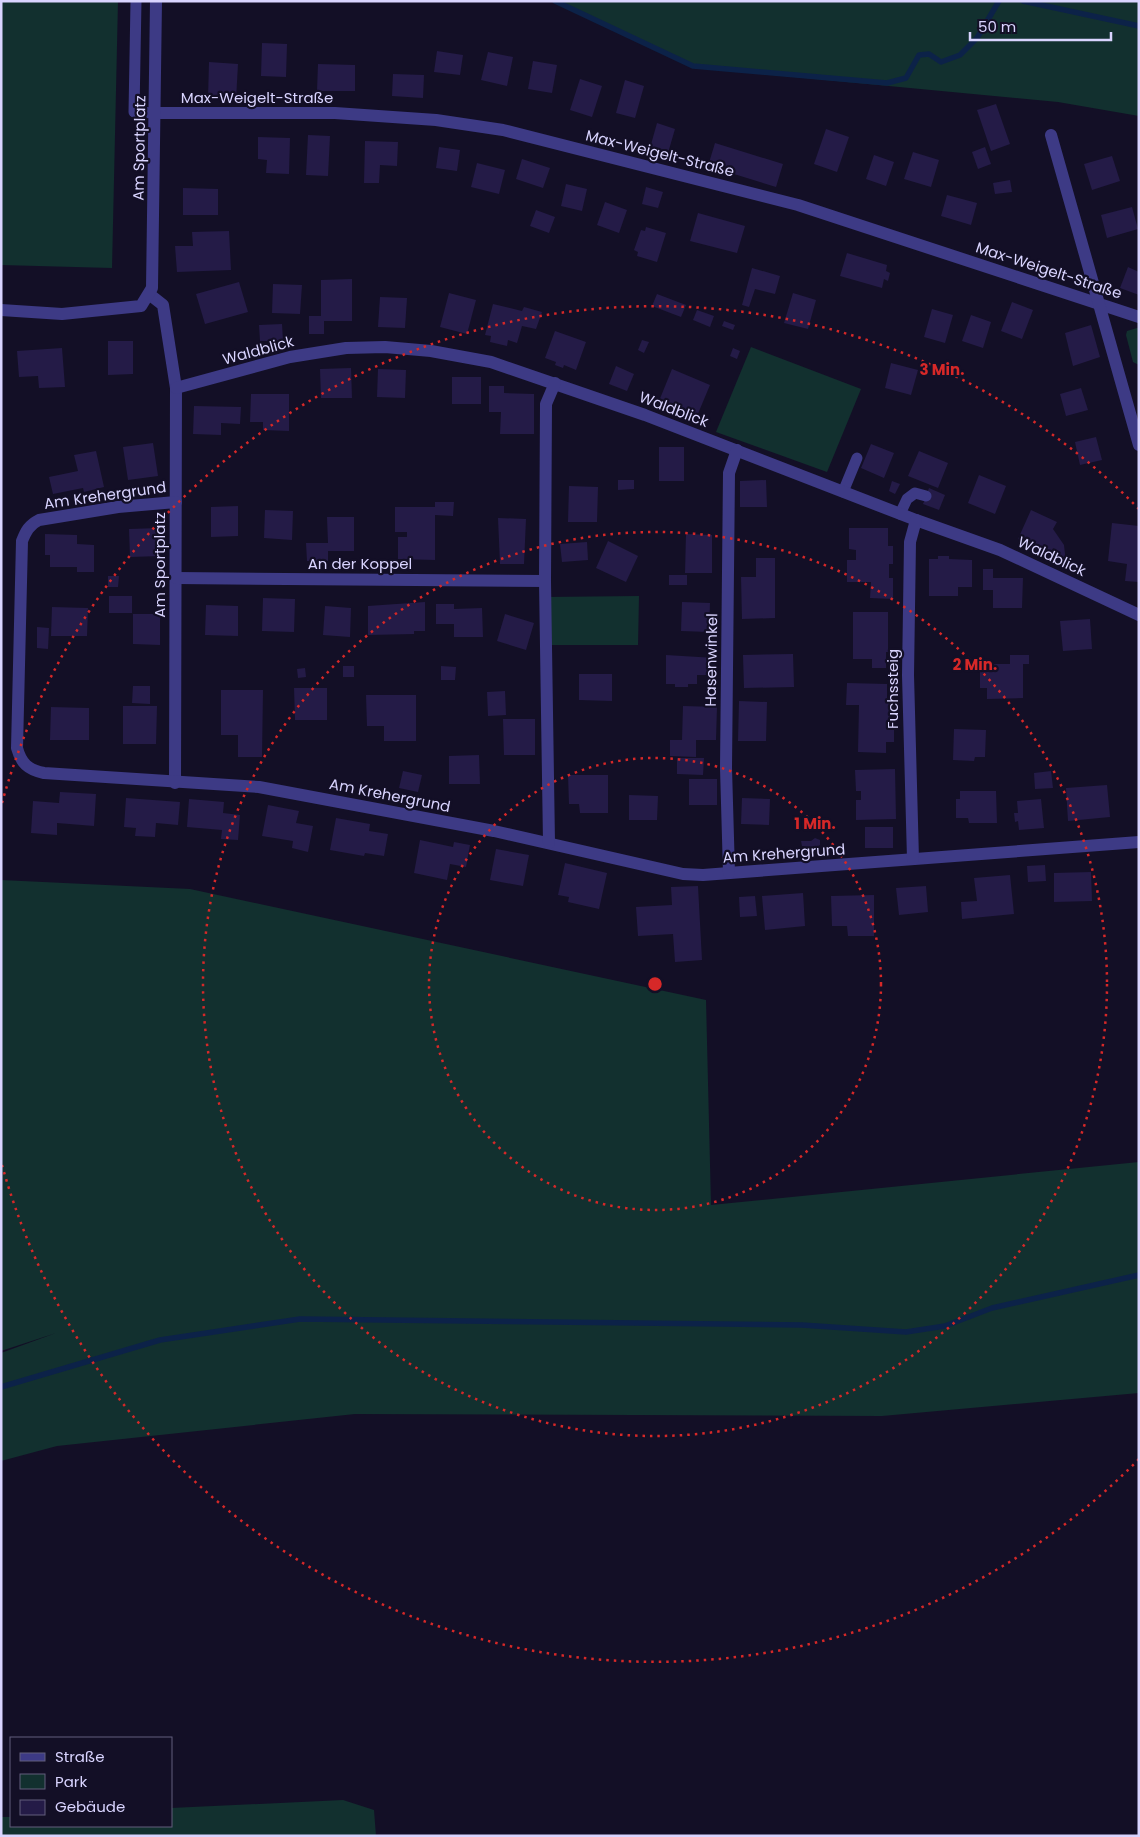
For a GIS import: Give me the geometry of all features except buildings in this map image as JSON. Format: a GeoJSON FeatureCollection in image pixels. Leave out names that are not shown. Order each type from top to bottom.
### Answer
{"type":"FeatureCollection","features":[{"type":"Feature","properties":{"kind":"street","name":"Am Sportplatz"},"geometry":{"type":"LineString","coordinates":[[156,1],[156,113],[152,288],[149,294],[163,305],[176,388],[175,783]]}},
{"type":"Feature","properties":{"kind":"street","name":"Max-Weigelt-Straße"},"geometry":{"type":"LineString","coordinates":[[156,113],[335,114],[436,120],[503,130],[798,205],[1139,317]]}},
{"type":"Feature","properties":{"kind":"street"},"geometry":{"type":"LineString","coordinates":[[1051,134],[1139,445]]}},
{"type":"Feature","properties":{"kind":"street"},"geometry":{"type":"LineString","coordinates":[[1,310],[62,314],[111,311],[141,306],[149,294]]}},
{"type":"Feature","properties":{"kind":"street","name":"Waldblick"},"geometry":{"type":"LineString","coordinates":[[176,388],[290,357],[346,348],[385,347],[460,355],[555,383],[1000,550],[1139,616]]}},
{"type":"Feature","properties":{"kind":"street"},"geometry":{"type":"LineString","coordinates":[[549,842],[545,580],[546,404],[555,383]]}},
{"type":"Feature","properties":{"kind":"street","name":"Hasenwinkel"},"geometry":{"type":"LineString","coordinates":[[729,873],[726,768],[728,473],[737,450]]}},
{"type":"Feature","properties":{"kind":"street","name":"Am Krehergrund"},"geometry":{"type":"LineString","coordinates":[[176,502],[118,507],[39,520],[31,524],[25,532],[22,541],[17,748],[20,758],[26,767],[35,771],[175,783],[259,787],[549,842],[683,874],[703,875],[829,867],[1139,842]]}},
{"type":"Feature","properties":{"kind":"street","name":"Fuchssteig"},"geometry":{"type":"LineString","coordinates":[[913,859],[908,675],[910,542],[916,520]]}},
{"type":"Feature","properties":{"kind":"street","name":"An der Koppel"},"geometry":{"type":"LineString","coordinates":[[176,578],[545,580]]}},
{"type":"Feature","properties":{"kind":"lane"},"geometry":{"type":"LineString","coordinates":[[136,1],[134,112],[156,113]]}},
{"type":"Feature","properties":{"kind":"lane"},"geometry":{"type":"LineString","coordinates":[[843,492],[857,458]]}},
{"type":"Feature","properties":{"kind":"lane"},"geometry":{"type":"LineString","coordinates":[[900,514],[910,496],[915,493],[926,496]]}},
{"type":"Feature","properties":{"kind":"green space"},"geometry":{"type":"Polygon","coordinates":[[[1,1],[118,1],[112,268],[1,265],[1,1]]]}},
{"type":"Feature","properties":{"kind":"green space"},"geometry":{"type":"Polygon","coordinates":[[[554,1],[1139,1],[1139,116],[1058,102],[697,68],[554,1]]]}},
{"type":"Feature","properties":{"kind":"green space"},"geometry":{"type":"Polygon","coordinates":[[[1139,328],[1139,365],[1133,362],[1126,335],[1127,331],[1139,328]]]}},
{"type":"Feature","properties":{"kind":"green space"},"geometry":{"type":"Polygon","coordinates":[[[751,347],[861,389],[827,472],[716,432],[751,347]]]}},
{"type":"Feature","properties":{"kind":"green space"},"geometry":{"type":"Polygon","coordinates":[[[639,596],[638,645],[546,645],[546,597],[639,596]]]}},
{"type":"Feature","properties":{"kind":"green space"},"geometry":{"type":"Polygon","coordinates":[[[1,880],[190,889],[706,1000],[711,1205],[1139,1162],[1139,1393],[882,1416],[355,1414],[57,1446],[1,1461],[1,1353],[56,1333],[1,1351],[1,880]]]}},
{"type":"Feature","properties":{"kind":"green space"},"geometry":{"type":"Polygon","coordinates":[[[343,1800],[374,1810],[376,1836],[1,1836],[1,1817],[10,1817],[10,1827],[172,1827],[172,1808],[343,1800]]]}},
{"type":"Feature","properties":{"kind":"waterway"},"geometry":{"type":"LineString","coordinates":[[555,1],[693,66],[887,83],[906,78],[919,55],[929,54],[941,62],[960,55],[977,38],[999,1]]}},
{"type":"Feature","properties":{"kind":"waterway"},"geometry":{"type":"LineString","coordinates":[[1023,1],[1139,26]]}},
{"type":"Feature","properties":{"kind":"waterway"},"geometry":{"type":"LineString","coordinates":[[1,1387],[160,1340],[300,1319],[802,1325],[906,1332],[945,1326],[992,1308],[1139,1275]]}}]}
